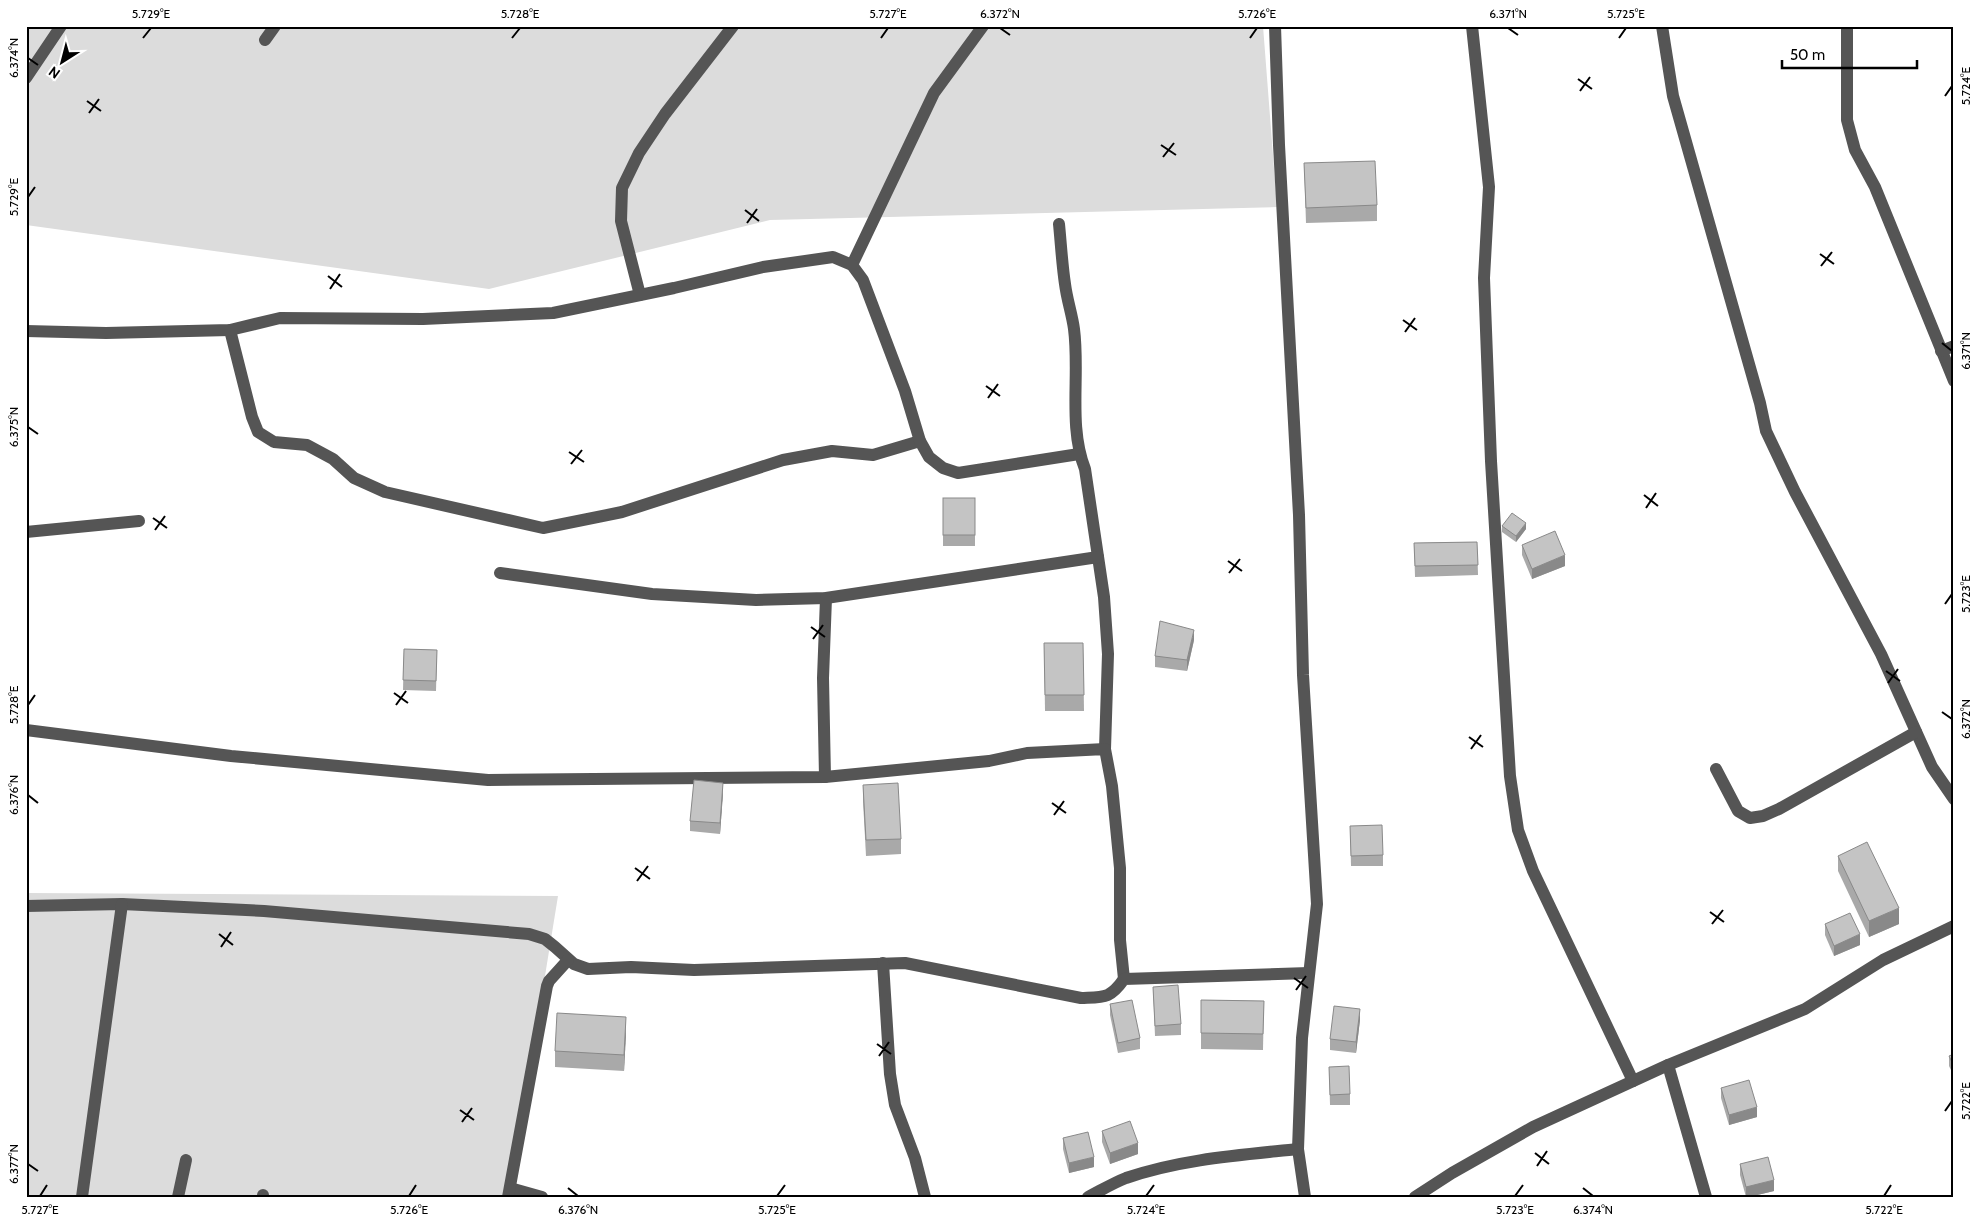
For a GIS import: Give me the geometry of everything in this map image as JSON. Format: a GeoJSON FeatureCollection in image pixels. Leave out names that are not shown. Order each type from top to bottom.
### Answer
{"type":"FeatureCollection","features":[{"type":"Feature","properties":{"kind":"street"},"geometry":{"type":"LineString","coordinates":[[26,78],[61,26]]}},
{"type":"Feature","properties":{"kind":"street"},"geometry":{"type":"LineString","coordinates":[[265,40],[275,26]]}},
{"type":"Feature","properties":{"kind":"street"},"geometry":{"type":"LineString","coordinates":[[640,295],[621,221],[622,188],[638,153],[665,114],[733,26]]}},
{"type":"Feature","properties":{"kind":"street"},"geometry":{"type":"LineString","coordinates":[[852,265],[934,93],[983,26]]}},
{"type":"Feature","properties":{"kind":"street"},"geometry":{"type":"LineString","coordinates":[[1275,26],[1279,145],[1299,515],[1302,675],[1317,904],[1302,1038],[1298,1149],[1305,1197]]}},
{"type":"Feature","properties":{"kind":"street"},"geometry":{"type":"LineString","coordinates":[[1472,26],[1489,187],[1484,278],[1491,461],[1510,766],[1518,830],[1533,871],[1633,1081]]}},
{"type":"Feature","properties":{"kind":"street"},"geometry":{"type":"LineString","coordinates":[[1662,26],[1673,96],[1760,402],[1766,431],[1795,492],[1881,654],[1932,767],[1954,799]]}},
{"type":"Feature","properties":{"kind":"street"},"geometry":{"type":"LineString","coordinates":[[1846,26],[1847,120],[1855,150],[1875,187],[1954,381]]}},
{"type":"Feature","properties":{"kind":"street"},"geometry":{"type":"LineString","coordinates":[[26,906],[122,904],[264,910],[529,934],[556,947],[574,964],[588,968],[631,967],[694,970],[905,962],[1081,998],[1107,996],[1117,990],[1124,979],[1120,940],[1120,868],[1112,786],[1105,749],[1108,654],[1098,557],[1085,469],[1079,454],[1074,330],[1065,285],[1059,224]]}},
{"type":"Feature","properties":{"kind":"street"},"geometry":{"type":"LineString","coordinates":[[26,332],[106,333],[230,330],[280,318],[423,319],[553,313],[763,267],[833,257],[852,265],[863,280],[905,391],[920,441],[929,458],[943,468],[958,473],[1079,454]]}},
{"type":"Feature","properties":{"kind":"street"},"geometry":{"type":"LineString","coordinates":[[230,330],[252,417],[258,432],[274,442],[307,445],[333,459],[354,478],[385,492],[543,528],[622,512],[783,460],[832,451],[873,455],[920,441]]}},
{"type":"Feature","properties":{"kind":"street"},"geometry":{"type":"LineString","coordinates":[[1941,351],[1954,346]]}},
{"type":"Feature","properties":{"kind":"street"},"geometry":{"type":"LineString","coordinates":[[26,532],[139,521]]}},
{"type":"Feature","properties":{"kind":"street"},"geometry":{"type":"LineString","coordinates":[[500,573],[652,594],[756,600],[826,598],[1098,557]]}},
{"type":"Feature","properties":{"kind":"street"},"geometry":{"type":"LineString","coordinates":[[825,777],[824,678],[826,598]]}},
{"type":"Feature","properties":{"kind":"street"},"geometry":{"type":"LineString","coordinates":[[26,730],[231,756],[488,780],[825,777],[989,761],[1027,753],[1105,749]]}},
{"type":"Feature","properties":{"kind":"street"},"geometry":{"type":"LineString","coordinates":[[1716,769],[1738,811],[1750,818],[1757,817],[1779,808],[1916,732]]}},
{"type":"Feature","properties":{"kind":"street"},"geometry":{"type":"LineString","coordinates":[[82,1197],[122,904]]}},
{"type":"Feature","properties":{"kind":"street"},"geometry":{"type":"LineString","coordinates":[[1415,1197],[1452,1173],[1533,1127],[1668,1065],[1805,1009],[1883,960],[1954,926]]}},
{"type":"Feature","properties":{"kind":"street"},"geometry":{"type":"LineString","coordinates":[[542,1197],[509,1192],[547,986],[549,981],[568,960]]}},
{"type":"Feature","properties":{"kind":"street"},"geometry":{"type":"LineString","coordinates":[[882,963],[890,1074],[895,1105],[914,1158],[925,1197]]}},
{"type":"Feature","properties":{"kind":"street"},"geometry":{"type":"LineString","coordinates":[[1124,979],[1309,973]]}},
{"type":"Feature","properties":{"kind":"street"},"geometry":{"type":"LineString","coordinates":[[1668,1065],[1706,1197]]}},
{"type":"Feature","properties":{"kind":"street"},"geometry":{"type":"LineString","coordinates":[[1088,1197],[1126,1179],[1169,1167],[1220,1157],[1298,1149]]}},
{"type":"Feature","properties":{"kind":"street"},"geometry":{"type":"LineString","coordinates":[[178,1197],[186,1160]]}},
{"type":"Feature","properties":{"kind":"shaded area"},"geometry":{"type":"Polygon","coordinates":[[[26,26],[1263,26],[1277,207],[770,220],[489,289],[26,225],[26,26]]]}},
{"type":"Feature","properties":{"kind":"shaded area"},"geometry":{"type":"Polygon","coordinates":[[[26,893],[558,896],[509,1197],[26,1197],[26,893]]]}},
{"type":"Feature","properties":{"kind":"building"},"geometry":{"type":"Polygon","coordinates":[[[1375,161],[1377,205],[1306,208],[1304,163],[1375,161]]]}},
{"type":"Feature","properties":{"kind":"building"},"geometry":{"type":"Polygon","coordinates":[[[943,498],[975,498],[975,535],[943,535],[943,498]]]}},
{"type":"Feature","properties":{"kind":"building"},"geometry":{"type":"Polygon","coordinates":[[[1512,513],[1526,523],[1516,536],[1502,526],[1512,513]]]}},
{"type":"Feature","properties":{"kind":"building"},"geometry":{"type":"Polygon","coordinates":[[[1555,531],[1565,555],[1532,569],[1522,545],[1555,531]]]}},
{"type":"Feature","properties":{"kind":"building"},"geometry":{"type":"Polygon","coordinates":[[[1477,542],[1478,565],[1415,566],[1414,543],[1477,542]]]}},
{"type":"Feature","properties":{"kind":"building"},"geometry":{"type":"Polygon","coordinates":[[[1160,621],[1194,630],[1187,660],[1155,656],[1160,621]]]}},
{"type":"Feature","properties":{"kind":"building"},"geometry":{"type":"Polygon","coordinates":[[[1044,643],[1083,643],[1084,695],[1045,695],[1044,643]]]}},
{"type":"Feature","properties":{"kind":"building"},"geometry":{"type":"Polygon","coordinates":[[[404,649],[437,650],[436,681],[403,680],[404,649]]]}},
{"type":"Feature","properties":{"kind":"building"},"geometry":{"type":"Polygon","coordinates":[[[694,780],[723,783],[720,823],[690,821],[694,780]]]}},
{"type":"Feature","properties":{"kind":"building"},"geometry":{"type":"Polygon","coordinates":[[[898,783],[901,839],[866,840],[863,785],[898,783]]]}},
{"type":"Feature","properties":{"kind":"building"},"geometry":{"type":"Polygon","coordinates":[[[1382,825],[1383,855],[1351,856],[1350,826],[1382,825]]]}},
{"type":"Feature","properties":{"kind":"building"},"geometry":{"type":"Polygon","coordinates":[[[1867,842],[1899,908],[1869,921],[1838,856],[1867,842]]]}},
{"type":"Feature","properties":{"kind":"building"},"geometry":{"type":"Polygon","coordinates":[[[1850,913],[1860,934],[1834,946],[1825,924],[1850,913]]]}},
{"type":"Feature","properties":{"kind":"building"},"geometry":{"type":"Polygon","coordinates":[[[1178,985],[1181,1024],[1155,1026],[1153,987],[1178,985]]]}},
{"type":"Feature","properties":{"kind":"building"},"geometry":{"type":"Polygon","coordinates":[[[1132,1000],[1140,1038],[1118,1043],[1110,1004],[1132,1000]]]}},
{"type":"Feature","properties":{"kind":"building"},"geometry":{"type":"Polygon","coordinates":[[[1201,1000],[1264,1001],[1263,1034],[1201,1033],[1201,1000]]]}},
{"type":"Feature","properties":{"kind":"building"},"geometry":{"type":"Polygon","coordinates":[[[1334,1006],[1360,1009],[1356,1042],[1330,1039],[1334,1006]]]}},
{"type":"Feature","properties":{"kind":"building"},"geometry":{"type":"Polygon","coordinates":[[[557,1013],[626,1017],[624,1055],[555,1051],[557,1013]]]}},
{"type":"Feature","properties":{"kind":"building"},"geometry":{"type":"Polygon","coordinates":[[[1954,1054],[1954,1066],[1949,1056],[1954,1054]]]}},
{"type":"Feature","properties":{"kind":"building"},"geometry":{"type":"Polygon","coordinates":[[[1349,1066],[1350,1094],[1330,1095],[1329,1067],[1349,1066]]]}},
{"type":"Feature","properties":{"kind":"building"},"geometry":{"type":"Polygon","coordinates":[[[1749,1080],[1757,1107],[1729,1115],[1721,1088],[1749,1080]]]}},
{"type":"Feature","properties":{"kind":"building"},"geometry":{"type":"Polygon","coordinates":[[[1130,1121],[1138,1143],[1110,1153],[1102,1131],[1130,1121]]]}},
{"type":"Feature","properties":{"kind":"building"},"geometry":{"type":"Polygon","coordinates":[[[1088,1132],[1094,1157],[1069,1163],[1063,1138],[1088,1132]]]}},
{"type":"Feature","properties":{"kind":"building"},"geometry":{"type":"Polygon","coordinates":[[[1768,1157],[1774,1180],[1746,1187],[1740,1164],[1768,1157]]]}}]}
